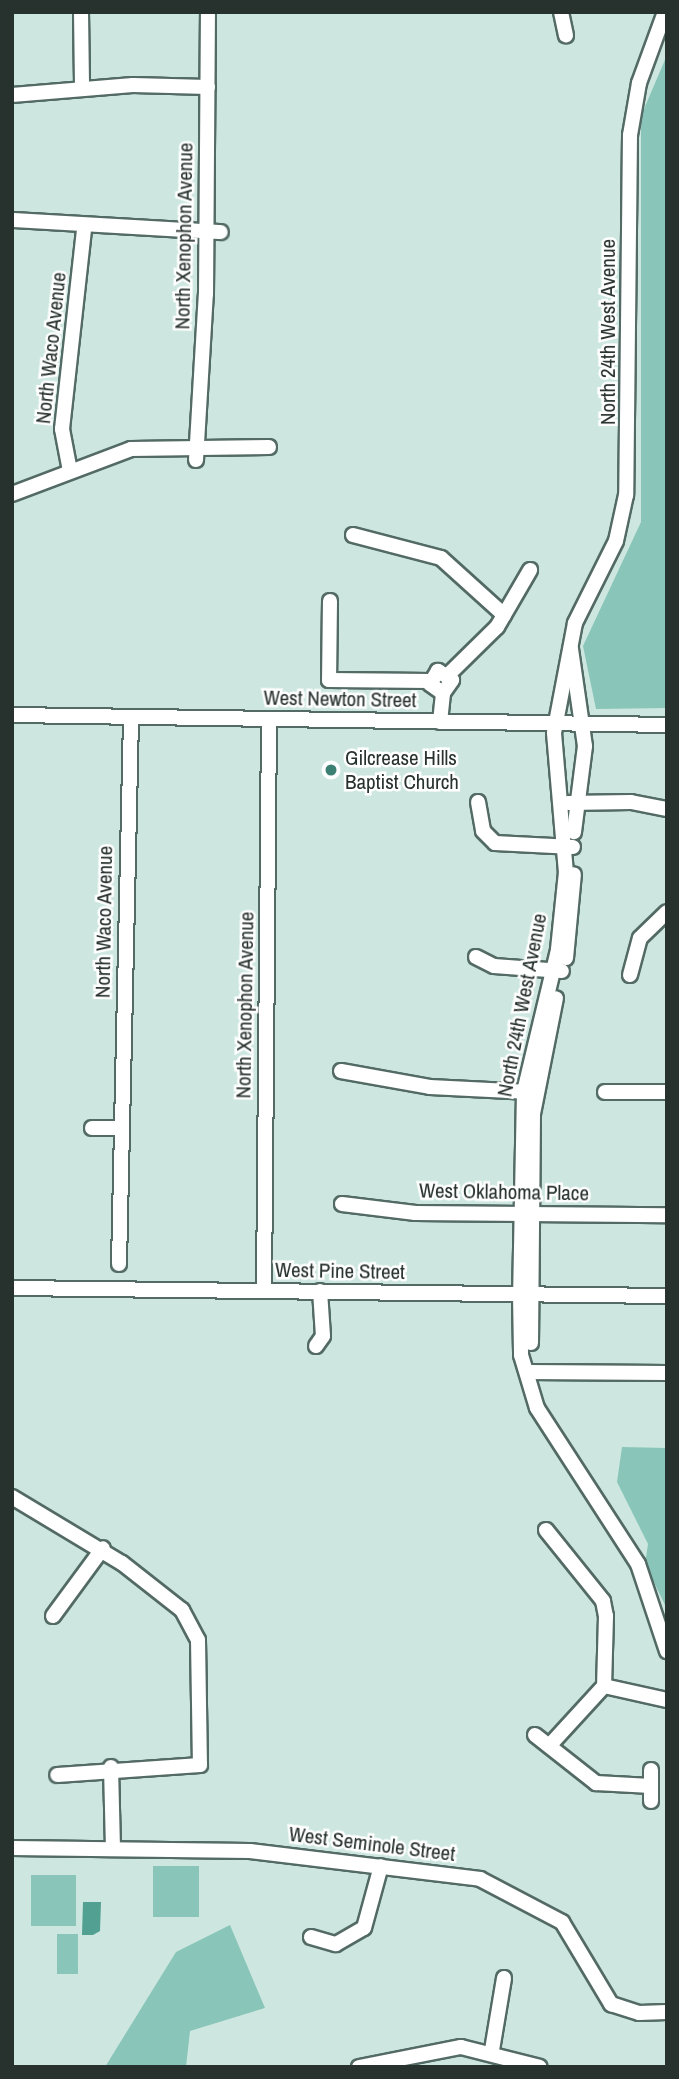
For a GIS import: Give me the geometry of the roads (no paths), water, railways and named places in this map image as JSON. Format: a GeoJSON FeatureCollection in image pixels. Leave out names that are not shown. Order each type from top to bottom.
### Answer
{"type":"FeatureCollection","features":[{"type":"Feature","properties":{"kind":"street"},"geometry":{"type":"LineString","coordinates":[[80,12],[82,88]]}},
{"type":"Feature","properties":{"kind":"street","name":"North Xenophon Avenue"},"geometry":{"type":"LineString","coordinates":[[196,453],[214,232],[208,12]]}},
{"type":"Feature","properties":{"kind":"street"},"geometry":{"type":"LineString","coordinates":[[561,12],[566,35]]}},
{"type":"Feature","properties":{"kind":"street","name":"North 24th West Avenue"},"geometry":{"type":"LineString","coordinates":[[665,12],[639,83],[630,135],[626,495],[616,541],[575,622],[555,723],[569,803],[570,847],[558,970],[529,1092],[526,1294],[528,1372],[543,1421],[649,1586],[667,1651]]}},
{"type":"Feature","properties":{"kind":"street"},"geometry":{"type":"LineString","coordinates":[[12,95],[82,88],[208,87]]}},
{"type":"Feature","properties":{"kind":"street"},"geometry":{"type":"LineString","coordinates":[[12,220],[84,229],[214,232]]}},
{"type":"Feature","properties":{"kind":"street","name":"North Waco Avenue"},"geometry":{"type":"LineString","coordinates":[[70,471],[62,429],[84,229]]}},
{"type":"Feature","properties":{"kind":"street"},"geometry":{"type":"LineString","coordinates":[[12,494],[131,449],[196,453],[269,447]]}},
{"type":"Feature","properties":{"kind":"street"},"geometry":{"type":"LineString","coordinates":[[353,535],[441,558],[504,615]]}},
{"type":"Feature","properties":{"kind":"street"},"geometry":{"type":"LineString","coordinates":[[449,674],[504,615],[530,570]]}},
{"type":"Feature","properties":{"kind":"street"},"geometry":{"type":"LineString","coordinates":[[330,601],[329,680],[430,681],[443,693]]}},
{"type":"Feature","properties":{"kind":"street","name":"North 24th West Avenue"},"geometry":{"type":"LineString","coordinates":[[569,803],[585,724],[571,647]]}},
{"type":"Feature","properties":{"kind":"street"},"geometry":{"type":"LineString","coordinates":[[430,681],[438,671],[449,674]]}},
{"type":"Feature","properties":{"kind":"street"},"geometry":{"type":"LineString","coordinates":[[440,722],[443,693],[452,685],[449,674]]}},
{"type":"Feature","properties":{"kind":"street","name":"West Newton Street"},"geometry":{"type":"LineString","coordinates":[[12,715],[667,725]]}},
{"type":"Feature","properties":{"kind":"street","name":"North Waco Avenue"},"geometry":{"type":"LineString","coordinates":[[119,1264],[131,717]]}},
{"type":"Feature","properties":{"kind":"street","name":"North Xenophon Avenue"},"geometry":{"type":"LineString","coordinates":[[264,1291],[270,719]]}},
{"type":"Feature","properties":{"kind":"street"},"geometry":{"type":"LineString","coordinates":[[478,802],[483,831],[495,843],[570,847]]}},
{"type":"Feature","properties":{"kind":"street"},"geometry":{"type":"LineString","coordinates":[[569,803],[667,809]]}},
{"type":"Feature","properties":{"kind":"street"},"geometry":{"type":"LineString","coordinates":[[630,975],[640,938],[667,912]]}},
{"type":"Feature","properties":{"kind":"street"},"geometry":{"type":"LineString","coordinates":[[476,957],[494,966],[558,970]]}},
{"type":"Feature","properties":{"kind":"street"},"geometry":{"type":"LineString","coordinates":[[341,1071],[430,1087],[529,1092]]}},
{"type":"Feature","properties":{"kind":"street"},"geometry":{"type":"LineString","coordinates":[[605,1092],[667,1092]]}},
{"type":"Feature","properties":{"kind":"street"},"geometry":{"type":"LineString","coordinates":[[92,1128],[122,1128]]}},
{"type":"Feature","properties":{"kind":"street","name":"West Oklahoma Place"},"geometry":{"type":"LineString","coordinates":[[342,1204],[392,1212],[667,1215]]}},
{"type":"Feature","properties":{"kind":"street","name":"West Pine Street"},"geometry":{"type":"LineString","coordinates":[[12,1288],[667,1296]]}},
{"type":"Feature","properties":{"kind":"street"},"geometry":{"type":"LineString","coordinates":[[528,1372],[667,1373]]}},
{"type":"Feature","properties":{"kind":"street"},"geometry":{"type":"LineString","coordinates":[[12,1497],[103,1548],[182,1610],[197,1633],[200,1765],[111,1767],[57,1775]]}},
{"type":"Feature","properties":{"kind":"street"},"geometry":{"type":"LineString","coordinates":[[546,1530],[603,1601],[604,1686],[549,1746]]}},
{"type":"Feature","properties":{"kind":"street"},"geometry":{"type":"LineString","coordinates":[[52,1616],[103,1548]]}},
{"type":"Feature","properties":{"kind":"street"},"geometry":{"type":"LineString","coordinates":[[604,1686],[667,1700]]}},
{"type":"Feature","properties":{"kind":"street"},"geometry":{"type":"LineString","coordinates":[[633,1694],[667,1691]]}},
{"type":"Feature","properties":{"kind":"street"},"geometry":{"type":"LineString","coordinates":[[535,1735],[600,1785],[651,1794],[651,1770]]}},
{"type":"Feature","properties":{"kind":"street"},"geometry":{"type":"LineString","coordinates":[[111,1767],[112,1798],[107,1835],[113,1849]]}},
{"type":"Feature","properties":{"kind":"street","name":"West Seminole Street"},"geometry":{"type":"LineString","coordinates":[[12,1848],[250,1851],[469,1877],[513,1891],[568,1928],[611,2004],[639,2013],[667,2012]]}},
{"type":"Feature","properties":{"kind":"street"},"geometry":{"type":"LineString","coordinates":[[311,1937],[336,1944],[364,1928],[381,1866]]}},
{"type":"Feature","properties":{"kind":"street"},"geometry":{"type":"LineString","coordinates":[[492,2050],[504,1978]]}},
{"type":"Feature","properties":{"kind":"street"},"geometry":{"type":"LineString","coordinates":[[359,2067],[448,2048],[492,2050],[540,2067]]}},
{"type":"Feature","properties":{"kind":"place","name":"Gilcrease Hills Baptist Church"},"geometry":{"type":"Point","coordinates":[331,770]}}]}
